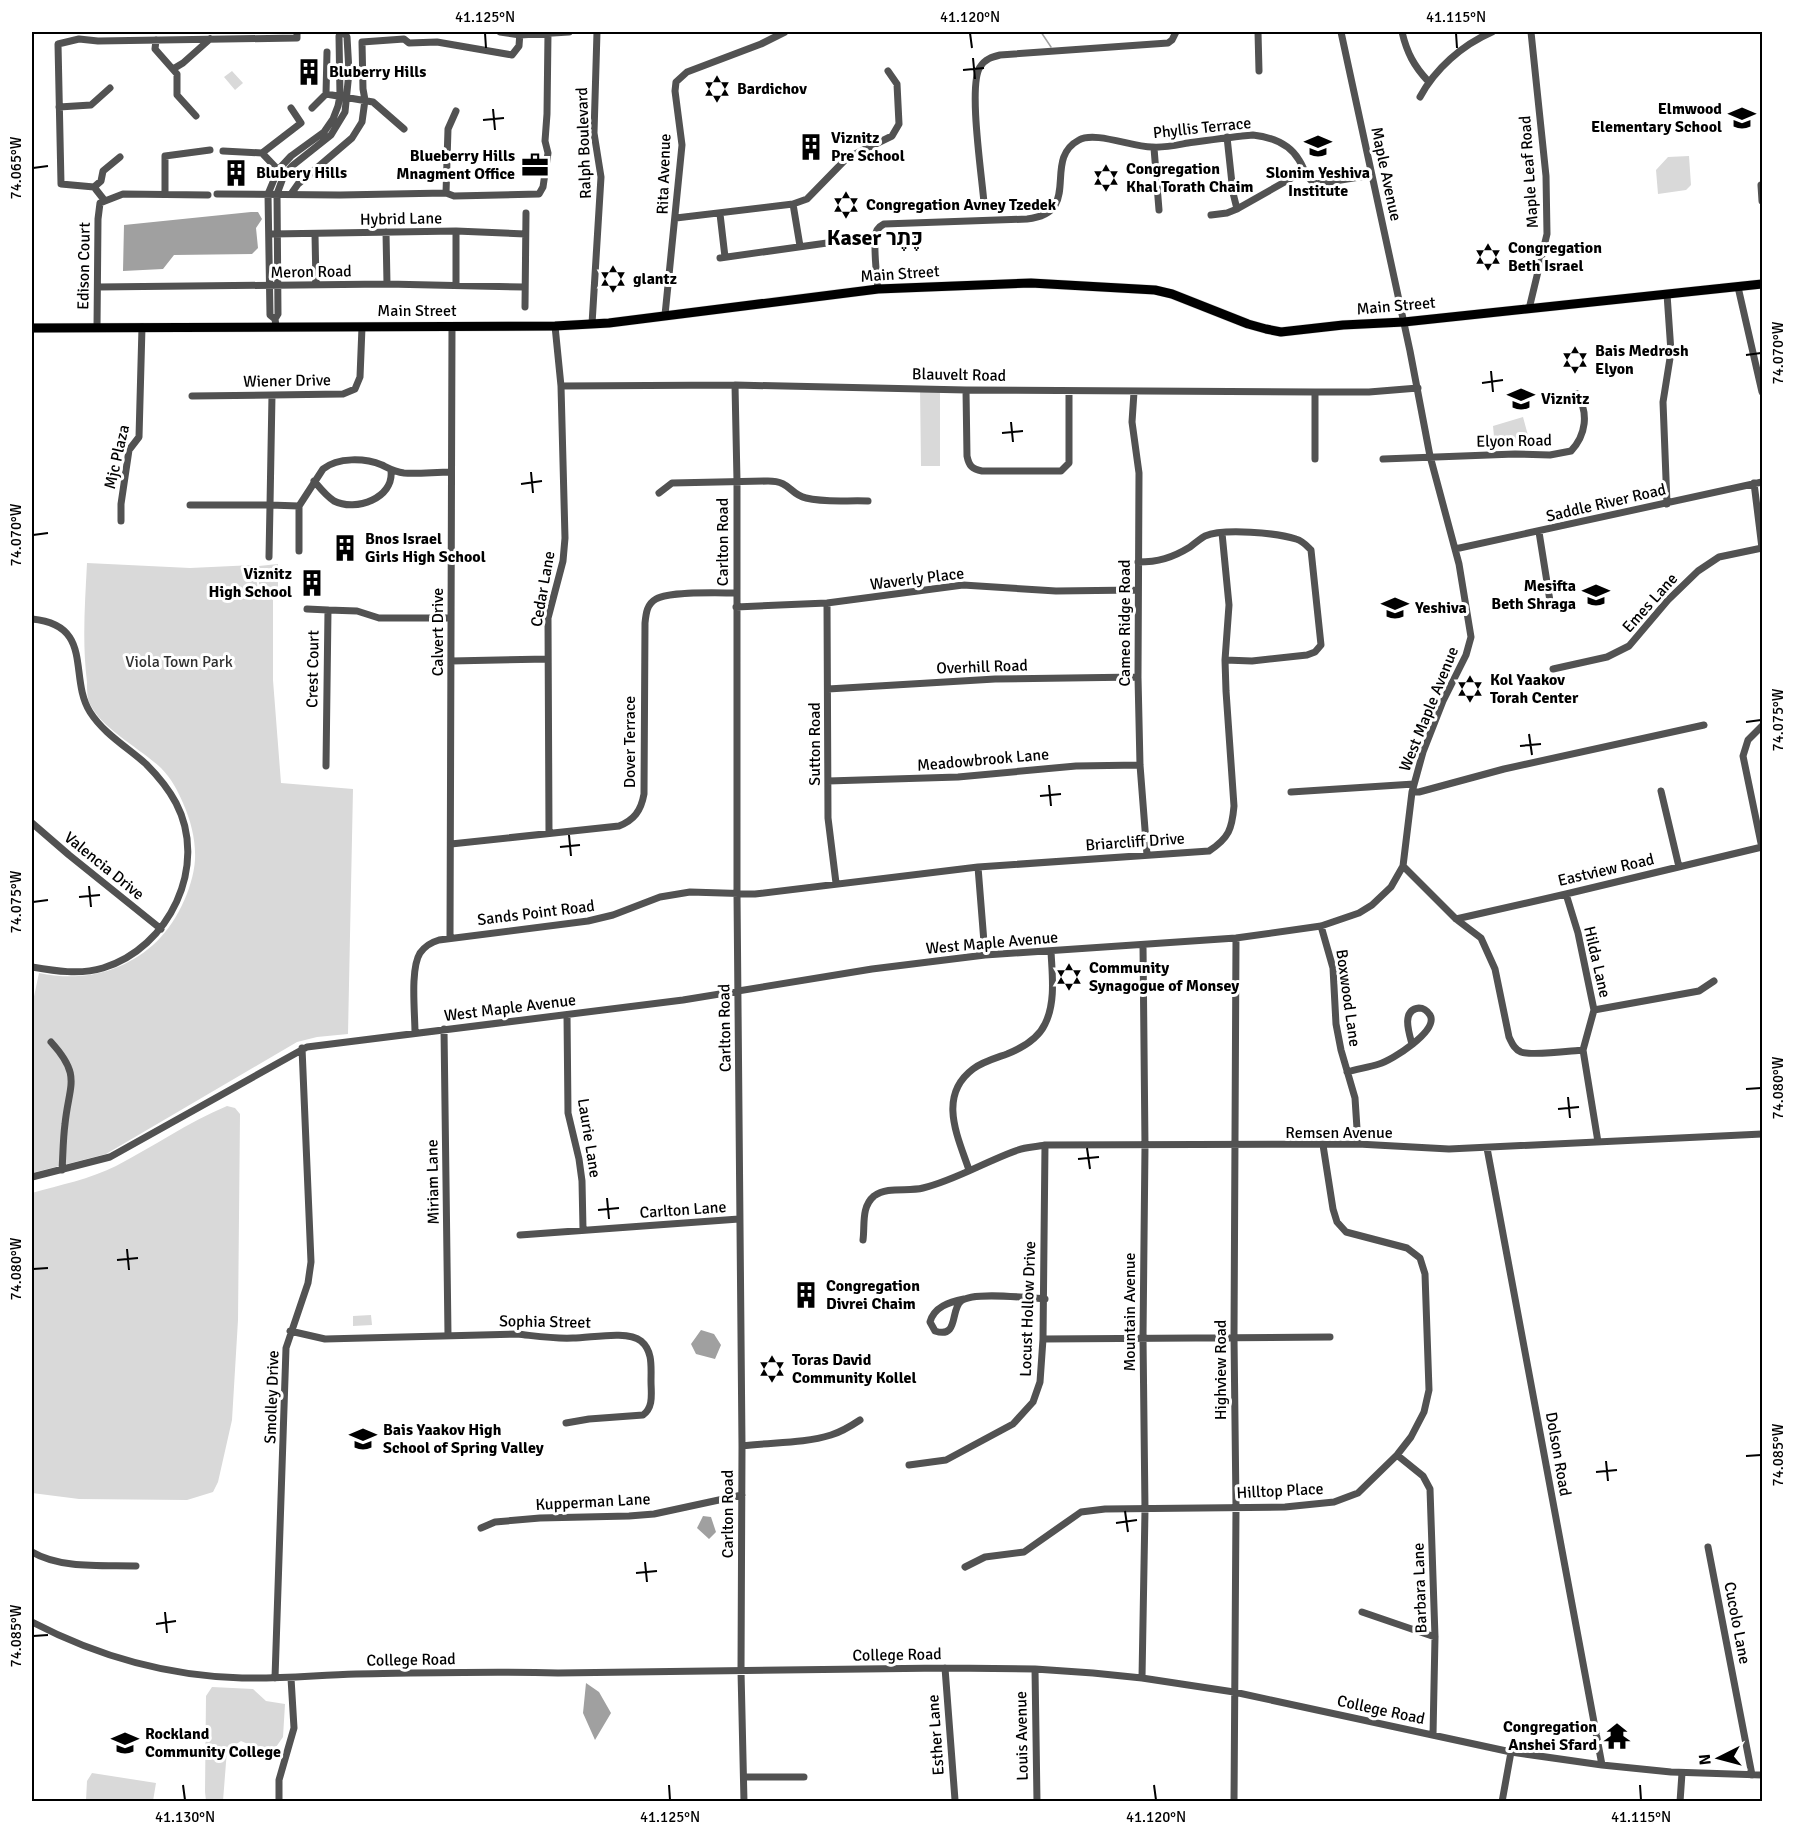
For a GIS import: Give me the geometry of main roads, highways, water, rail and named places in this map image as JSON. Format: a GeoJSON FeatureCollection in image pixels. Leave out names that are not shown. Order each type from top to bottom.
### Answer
{"type":"FeatureCollection","features":[{"type":"Feature","properties":{"kind":"main road","name":"Main Street"},"geometry":{"type":"LineString","coordinates":[[32,328],[275,323],[362,327],[555,326],[592,324],[878,289],[1000,283],[1077,284],[1155,290],[1172,294],[1248,324],[1281,332],[1343,325],[1404,322],[1762,284]]}},
{"type":"Feature","properties":{"kind":"waterway"},"geometry":{"type":"LineString","coordinates":[[1041,32],[1051,47]]}},
{"type":"Feature","properties":{"kind":"place","name":"Bluberry Hills"},"geometry":{"type":"Point","coordinates":[309,72]}},
{"type":"Feature","properties":{"kind":"place","name":"Bardichov"},"geometry":{"type":"Point","coordinates":[717,89]}},
{"type":"Feature","properties":{"kind":"place","name":"Elmwood Elementary School"},"geometry":{"type":"Point","coordinates":[1742,118]}},
{"type":"Feature","properties":{"kind":"place","name":"Slonim Yeshiva Institute"},"geometry":{"type":"Point","coordinates":[1318,146]}},
{"type":"Feature","properties":{"kind":"place","name":"Viznitz Pre School"},"geometry":{"type":"Point","coordinates":[811,147]}},
{"type":"Feature","properties":{"kind":"place","name":"Blueberry Hills Mnagment Office"},"geometry":{"type":"Point","coordinates":[535,165]}},
{"type":"Feature","properties":{"kind":"place","name":"Blubery Hills"},"geometry":{"type":"Point","coordinates":[236,173]}},
{"type":"Feature","properties":{"kind":"place","name":"Congregation Khal Torath Chaim"},"geometry":{"type":"Point","coordinates":[1106,178]}},
{"type":"Feature","properties":{"kind":"place","name":"Congregation Avney Tzedek"},"geometry":{"type":"Point","coordinates":[846,205]}},
{"type":"Feature","properties":{"kind":"place","name":"Congregation Beth Israel"},"geometry":{"type":"Point","coordinates":[1488,257]}},
{"type":"Feature","properties":{"kind":"place","name":"glantz"},"geometry":{"type":"Point","coordinates":[613,279]}},
{"type":"Feature","properties":{"kind":"place","name":"Bais Medrosh Elyon"},"geometry":{"type":"Point","coordinates":[1575,360]}},
{"type":"Feature","properties":{"kind":"place","name":"Viznitz"},"geometry":{"type":"Point","coordinates":[1521,399]}},
{"type":"Feature","properties":{"kind":"place","name":"Bnos Israel Girls High School"},"geometry":{"type":"Point","coordinates":[345,548]}},
{"type":"Feature","properties":{"kind":"place","name":"Viznitz High School"},"geometry":{"type":"Point","coordinates":[312,583]}},
{"type":"Feature","properties":{"kind":"place","name":"Mesifta Beth Shraga"},"geometry":{"type":"Point","coordinates":[1596,595]}},
{"type":"Feature","properties":{"kind":"place","name":"Yeshiva"},"geometry":{"type":"Point","coordinates":[1395,608]}},
{"type":"Feature","properties":{"kind":"place","name":"Kol Yaakov Torah Center"},"geometry":{"type":"Point","coordinates":[1470,689]}},
{"type":"Feature","properties":{"kind":"place","name":"Community Synagogue of Monsey"},"geometry":{"type":"Point","coordinates":[1069,977]}},
{"type":"Feature","properties":{"kind":"place","name":"Congregation Divrei Chaim"},"geometry":{"type":"Point","coordinates":[806,1295]}},
{"type":"Feature","properties":{"kind":"place","name":"Toras David Community Kollel"},"geometry":{"type":"Point","coordinates":[772,1369]}},
{"type":"Feature","properties":{"kind":"place","name":"Bais Yaakov High School of Spring Valley"},"geometry":{"type":"Point","coordinates":[363,1439]}},
{"type":"Feature","properties":{"kind":"place","name":"Congregation Anshei Sfard"},"geometry":{"type":"Point","coordinates":[1617,1736]}},
{"type":"Feature","properties":{"kind":"place","name":"Rockland Community College"},"geometry":{"type":"Point","coordinates":[125,1743]}},
{"type":"Feature","properties":{"kind":"district","name":"Kaser כֶּתֶר"},"geometry":{"type":"Point","coordinates":[875,237]}},
{"type":"Feature","properties":{"kind":"park label","name":"Viola Town Park"},"geometry":{"type":"Point","coordinates":[179,662]}}]}
